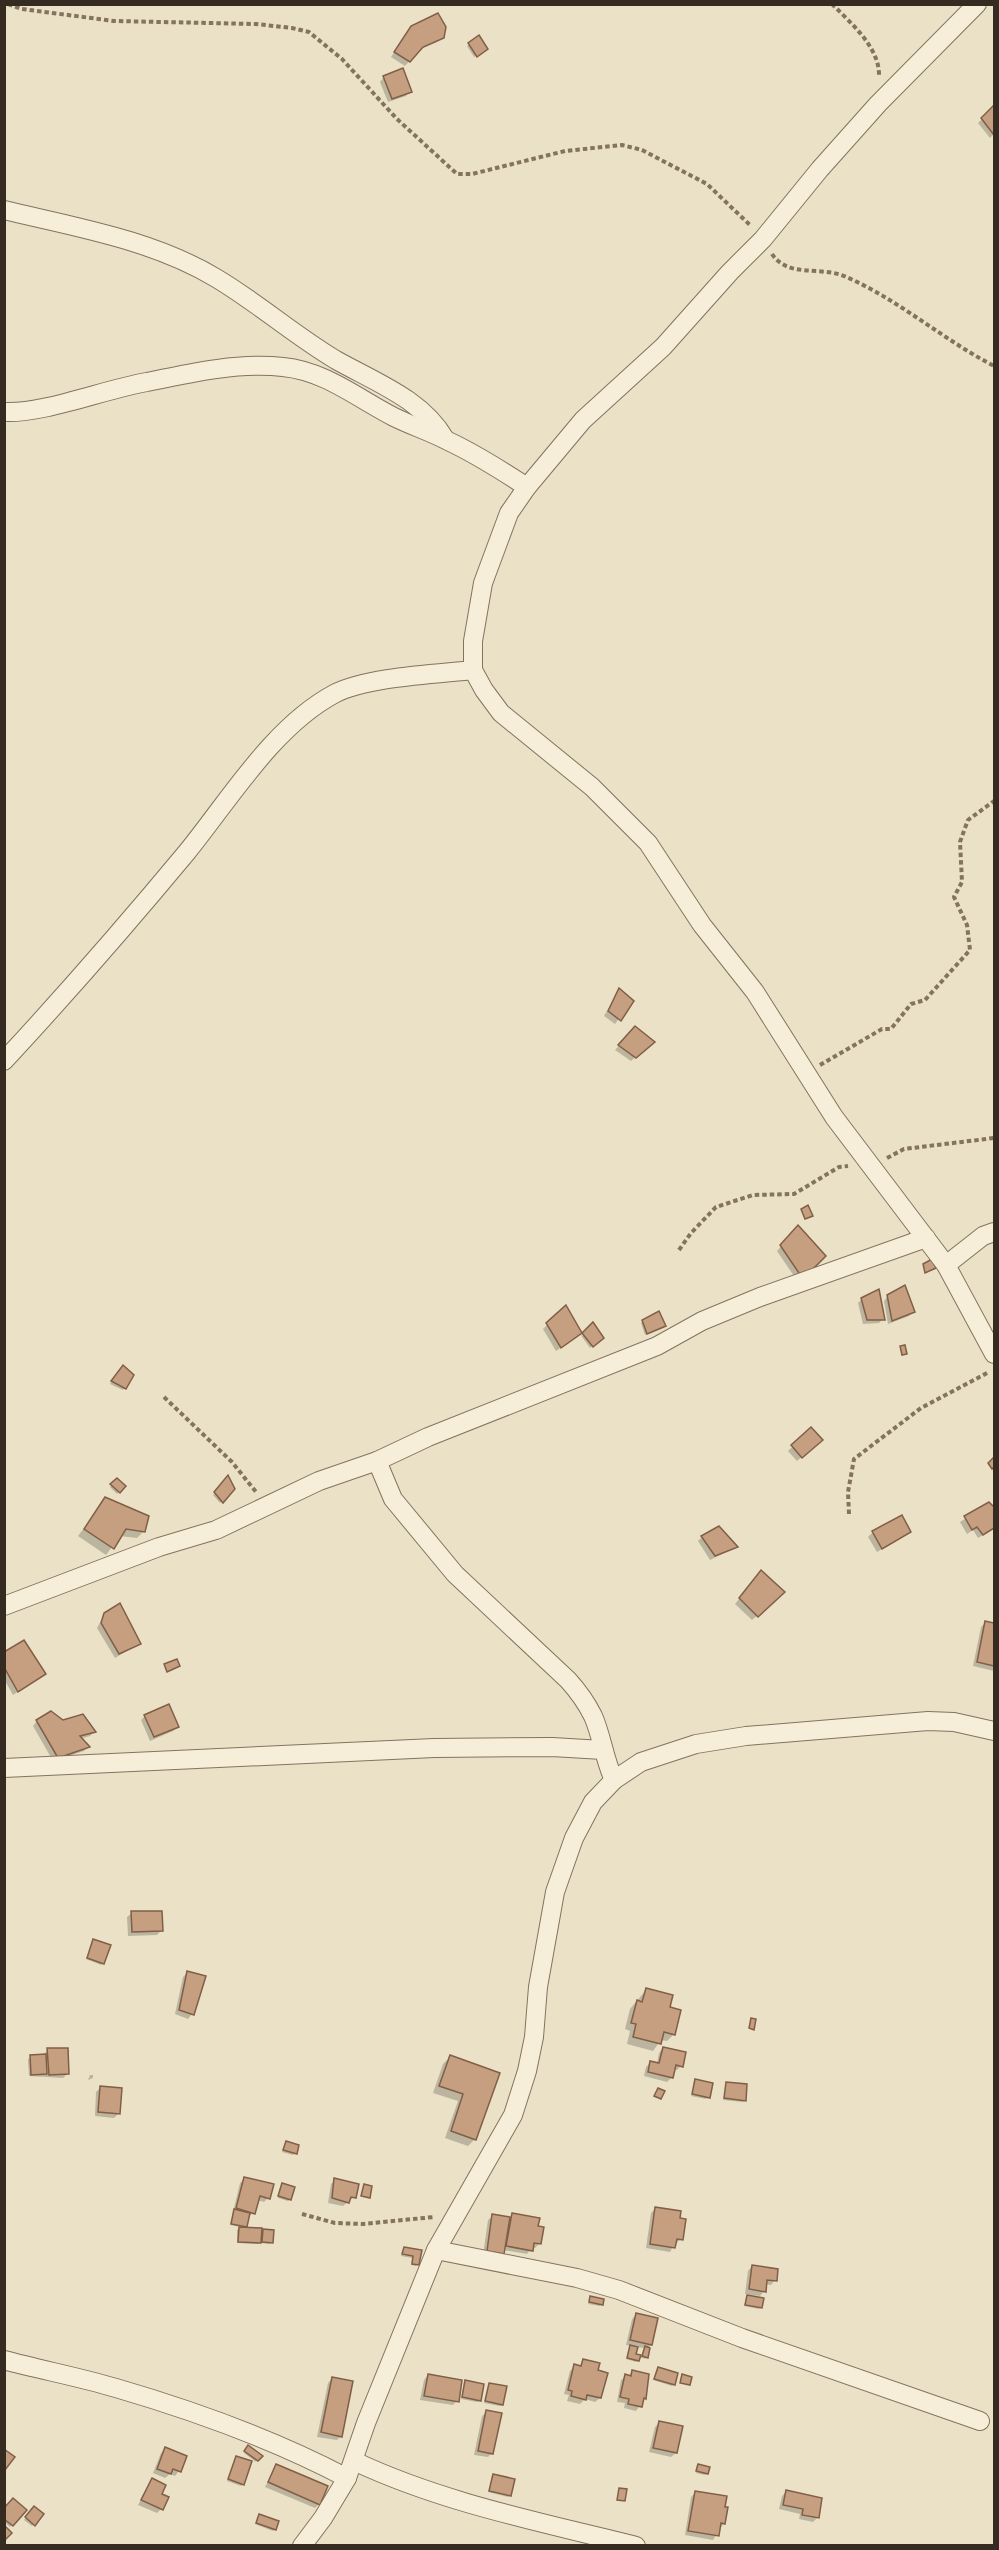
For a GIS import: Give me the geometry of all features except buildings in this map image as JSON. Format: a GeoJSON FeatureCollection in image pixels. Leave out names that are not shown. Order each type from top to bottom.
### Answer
{"type":"FeatureCollection","features":[{"type":"Feature","properties":{"kind":"street"},"geometry":{"type":"LineString","coordinates":[[977,4],[878,104],[820,169],[763,239],[663,347],[583,420],[527,487],[509,513],[483,584],[473,640],[473,670],[484,690],[501,712],[592,787],[648,843],[702,925],[782,1032],[806,1074],[868,1163],[946,1266],[994,1354]]}},
{"type":"Feature","properties":{"kind":"street"},"geometry":{"type":"LineString","coordinates":[[4,210],[142,245],[215,277],[310,344],[409,401],[429,417],[445,439]]}},
{"type":"Feature","properties":{"kind":"street"},"geometry":{"type":"LineString","coordinates":[[4,412],[39,408],[140,383],[262,365],[295,369],[321,375],[421,430],[475,454],[527,487]]}},
{"type":"Feature","properties":{"kind":"street"},"geometry":{"type":"LineString","coordinates":[[4,1061],[186,853],[291,725],[336,692],[395,678],[473,670]]}},
{"type":"Feature","properties":{"kind":"street"},"geometry":{"type":"LineString","coordinates":[[946,1266],[983,1236],[994,1232]]}},
{"type":"Feature","properties":{"kind":"street"},"geometry":{"type":"LineString","coordinates":[[4,1606],[159,1547],[216,1530],[319,1481],[377,1461],[428,1437],[657,1346],[702,1322],[760,1297],[926,1238]]}},
{"type":"Feature","properties":{"kind":"street"},"geometry":{"type":"LineString","coordinates":[[377,1461],[393,1499],[455,1574],[568,1680],[584,1699],[594,1718],[614,1780]]}},
{"type":"Feature","properties":{"kind":"street"},"geometry":{"type":"LineString","coordinates":[[302,2546],[323,2518],[351,2470],[366,2423],[436,2250],[453,2217],[488,2163],[513,2115],[527,2071],[534,2037],[538,1987],[555,1892],[584,1816],[593,1802],[614,1780],[641,1762],[696,1744],[746,1736],[928,1721],[954,1722],[994,1731]]}},
{"type":"Feature","properties":{"kind":"street"},"geometry":{"type":"LineString","coordinates":[[4,1768],[221,1760],[434,1748],[552,1747],[603,1750]]}},
{"type":"Feature","properties":{"kind":"street"},"geometry":{"type":"LineString","coordinates":[[436,2250],[577,2278],[619,2290],[742,2338],[980,2421]]}},
{"type":"Feature","properties":{"kind":"street"},"geometry":{"type":"LineString","coordinates":[[4,2360],[114,2388],[203,2416],[321,2464],[392,2479],[434,2494],[636,2546]]}},
{"type":"Feature","properties":{"kind":"path"},"geometry":{"type":"LineString","coordinates":[[8,4],[22,9],[114,21],[256,24],[309,32],[342,59],[397,119],[457,174],[491,170],[565,151],[622,145],[642,150],[707,184],[763,239],[779,264],[789,269],[842,275],[893,302],[994,366]]}},
{"type":"Feature","properties":{"kind":"path"},"geometry":{"type":"LineString","coordinates":[[832,4],[857,28],[880,64],[878,104]]}},
{"type":"Feature","properties":{"kind":"path"},"geometry":{"type":"LineString","coordinates":[[806,1074],[882,1029],[891,1029],[910,1004],[925,1000],[970,950],[972,946],[967,925],[954,897],[962,882],[960,842],[968,820],[994,801]]}},
{"type":"Feature","properties":{"kind":"path"},"geometry":{"type":"LineString","coordinates":[[679,1250],[691,1233],[716,1207],[753,1195],[794,1194],[839,1167],[891,1157],[903,1149],[994,1138]]}},
{"type":"Feature","properties":{"kind":"path"},"geometry":{"type":"LineString","coordinates":[[849,1514],[848,1492],[854,1459],[921,1408],[994,1369]]}},
{"type":"Feature","properties":{"kind":"path"},"geometry":{"type":"LineString","coordinates":[[164,1397],[232,1462],[268,1506]]}},
{"type":"Feature","properties":{"kind":"path"},"geometry":{"type":"LineString","coordinates":[[302,2214],[334,2223],[363,2224],[400,2222],[425,2217],[453,2217]]}}]}
